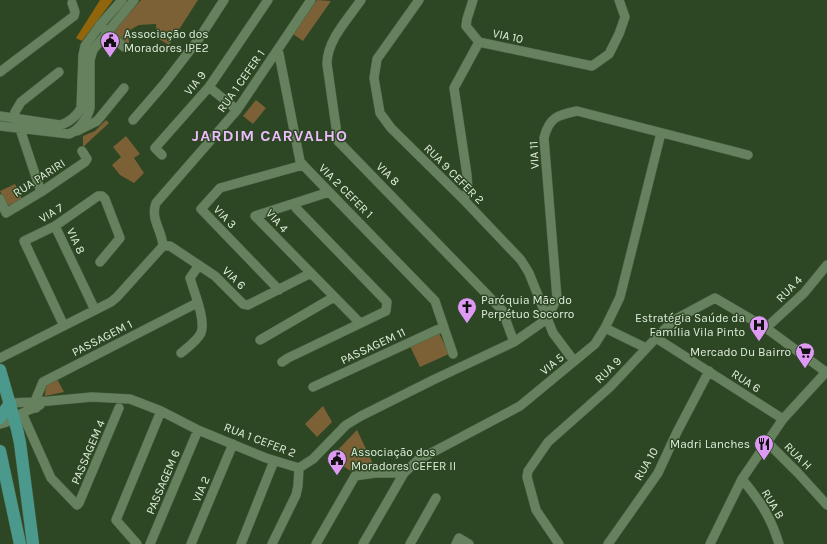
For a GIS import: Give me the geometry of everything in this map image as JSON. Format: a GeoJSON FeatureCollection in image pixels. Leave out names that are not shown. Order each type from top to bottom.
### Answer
{"type":"FeatureCollection","features":[{"type":"Feature","properties":{"kind":"main road"},"geometry":{"type":"LineString","coordinates":[[0,370],[10,403],[18,416],[33,544]]}},
{"type":"Feature","properties":{"kind":"main road"},"geometry":{"type":"LineString","coordinates":[[0,418],[10,403]]}},
{"type":"Feature","properties":{"kind":"main road"},"geometry":{"type":"LineString","coordinates":[[0,453],[20,544]]}},
{"type":"Feature","properties":{"kind":"street"},"geometry":{"type":"LineString","coordinates":[[76,131],[89,114],[90,60],[93,50],[104,28],[122,0]]}},
{"type":"Feature","properties":{"kind":"street"},"geometry":{"type":"LineString","coordinates":[[0,116],[60,125],[66,124],[79,113],[81,108],[83,55],[85,46],[134,0]]}},
{"type":"Feature","properties":{"kind":"street"},"geometry":{"type":"LineString","coordinates":[[133,120],[164,84],[198,40],[224,0]]}},
{"type":"Feature","properties":{"kind":"street","name":"VIA 9"},"geometry":{"type":"LineString","coordinates":[[162,156],[155,148],[209,87],[268,0]]}},
{"type":"Feature","properties":{"kind":"street","name":"RUA 1 CEFER 1"},"geometry":{"type":"LineString","coordinates":[[163,246],[163,239],[154,215],[156,204],[237,110],[311,0]]}},
{"type":"Feature","properties":{"kind":"street","name":"VIA 8"},"geometry":{"type":"LineString","coordinates":[[361,0],[337,35],[327,55],[338,141],[502,310],[514,342]]}},
{"type":"Feature","properties":{"kind":"street","name":"RUA 9 CEFER 2"},"geometry":{"type":"LineString","coordinates":[[419,0],[377,59],[374,78],[380,113],[391,128],[464,200],[521,260],[529,273],[553,333],[574,362]]}},
{"type":"Feature","properties":{"kind":"street"},"geometry":{"type":"LineString","coordinates":[[473,0],[466,26],[479,42]]}},
{"type":"Feature","properties":{"kind":"street","name":"VIA 10"},"geometry":{"type":"LineString","coordinates":[[464,200],[468,189],[467,175],[454,88],[479,42],[592,66],[609,54],[619,34],[625,17],[619,0]]}},
{"type":"Feature","properties":{"kind":"street"},"geometry":{"type":"LineString","coordinates":[[0,72],[74,16],[75,12],[72,3]]}},
{"type":"Feature","properties":{"kind":"street"},"geometry":{"type":"LineString","coordinates":[[104,28],[124,47]]}},
{"type":"Feature","properties":{"kind":"street","name":"VIA 2 CEFER 1"},"geometry":{"type":"LineString","coordinates":[[278,49],[300,161],[435,301],[453,354]]}},
{"type":"Feature","properties":{"kind":"street"},"geometry":{"type":"LineString","coordinates":[[41,192],[15,118],[16,109],[21,102],[59,72]]}},
{"type":"Feature","properties":{"kind":"street"},"geometry":{"type":"LineString","coordinates":[[209,87],[237,110]]}},
{"type":"Feature","properties":{"kind":"street"},"geometry":{"type":"LineString","coordinates":[[0,126],[69,134],[97,121],[124,88]]}},
{"type":"Feature","properties":{"kind":"street","name":"VIA 11"},"geometry":{"type":"LineString","coordinates":[[547,319],[557,298],[544,138],[548,125],[556,117],[577,111],[748,155]]}},
{"type":"Feature","properties":{"kind":"street"},"geometry":{"type":"LineString","coordinates":[[66,124],[76,131]]}},
{"type":"Feature","properties":{"kind":"street","name":"VIA 5"},"geometry":{"type":"LineString","coordinates":[[363,544],[404,473],[418,460],[520,406],[595,344],[606,328],[620,295],[662,133]]}},
{"type":"Feature","properties":{"kind":"street","name":"RUA PARIRI"},"geometry":{"type":"LineString","coordinates":[[0,199],[6,212],[41,192],[85,162],[87,159],[82,151]]}},
{"type":"Feature","properties":{"kind":"street","name":"VIA 3"},"geometry":{"type":"LineString","coordinates":[[279,290],[201,209],[220,188],[303,165]]}},
{"type":"Feature","properties":{"kind":"street"},"geometry":{"type":"LineString","coordinates":[[451,188],[461,182],[467,175]]}},
{"type":"Feature","properties":{"kind":"street","name":"VIA 4"},"geometry":{"type":"LineString","coordinates":[[329,192],[255,216],[360,323]]}},
{"type":"Feature","properties":{"kind":"street","name":"VIA 7"},"geometry":{"type":"LineString","coordinates":[[64,326],[24,241],[55,226],[98,196],[104,197],[120,238],[100,262]]}},
{"type":"Feature","properties":{"kind":"street"},"geometry":{"type":"LineString","coordinates":[[282,362],[386,311],[387,302],[296,208]]}},
{"type":"Feature","properties":{"kind":"street","name":"VIA 8"},"geometry":{"type":"LineString","coordinates":[[55,226],[95,310]]}},
{"type":"Feature","properties":{"kind":"street"},"geometry":{"type":"LineString","coordinates":[[0,358],[95,310],[117,297],[163,246]]}},
{"type":"Feature","properties":{"kind":"street","name":"VIA 6"},"geometry":{"type":"LineString","coordinates":[[163,246],[170,246],[215,276],[243,304],[248,305],[311,273]]}},
{"type":"Feature","properties":{"kind":"street","name":"RUA 4"},"geometry":{"type":"LineString","coordinates":[[766,328],[804,293],[827,264]]}},
{"type":"Feature","properties":{"kind":"street"},"geometry":{"type":"LineString","coordinates":[[181,353],[196,340],[200,334],[202,318],[190,278],[199,265]]}},
{"type":"Feature","properties":{"kind":"street"},"geometry":{"type":"LineString","coordinates":[[260,340],[334,297]]}},
{"type":"Feature","properties":{"kind":"street","name":"RUA 9"},"geometry":{"type":"LineString","coordinates":[[559,544],[536,510],[527,477],[528,471],[548,442],[610,386],[674,320],[715,298],[766,328]]}},
{"type":"Feature","properties":{"kind":"street","name":"PASSAGEM 1"},"geometry":{"type":"LineString","coordinates":[[35,404],[43,382],[197,303]]}},
{"type":"Feature","properties":{"kind":"street","name":"RUA 1 CEFER 2"},"geometry":{"type":"LineString","coordinates":[[10,403],[35,404],[49,401],[92,397],[130,399],[161,411],[198,430],[274,461],[299,468],[313,460],[346,425],[435,378],[514,342],[547,319]]}},
{"type":"Feature","properties":{"kind":"street","name":"PASSAGEM 11"},"geometry":{"type":"LineString","coordinates":[[313,387],[443,327]]}},
{"type":"Feature","properties":{"kind":"street"},"geometry":{"type":"LineString","coordinates":[[606,328],[646,348]]}},
{"type":"Feature","properties":{"kind":"street"},"geometry":{"type":"LineString","coordinates":[[710,544],[742,479],[783,419],[826,371],[766,328]]}},
{"type":"Feature","properties":{"kind":"street","name":"RUA 6"},"geometry":{"type":"LineString","coordinates":[[656,338],[783,419]]}},
{"type":"Feature","properties":{"kind":"street","name":"RUA 10"},"geometry":{"type":"LineString","coordinates":[[608,544],[658,473],[677,432],[709,371]]}},
{"type":"Feature","properties":{"kind":"street","name":"RUA 1 CEFER 2"},"geometry":{"type":"LineString","coordinates":[[0,424],[18,416],[35,404]]}},
{"type":"Feature","properties":{"kind":"street","name":"PASSAGEM 4"},"geometry":{"type":"LineString","coordinates":[[18,416],[51,478],[78,505],[119,408]]}},
{"type":"Feature","properties":{"kind":"street"},"geometry":{"type":"LineString","coordinates":[[136,544],[116,520],[161,411]]}},
{"type":"Feature","properties":{"kind":"street","name":"PASSAGEM 6"},"geometry":{"type":"LineString","coordinates":[[150,544],[198,430]]}},
{"type":"Feature","properties":{"kind":"street","name":"RUA H"},"geometry":{"type":"LineString","coordinates":[[767,442],[827,505]]}},
{"type":"Feature","properties":{"kind":"street","name":"VIA 2"},"geometry":{"type":"LineString","coordinates":[[191,544],[233,444]]}},
{"type":"Feature","properties":{"kind":"street"},"geometry":{"type":"LineString","coordinates":[[241,544],[274,461]]}},
{"type":"Feature","properties":{"kind":"street"},"geometry":{"type":"LineString","coordinates":[[272,544],[296,495],[299,468]]}},
{"type":"Feature","properties":{"kind":"street"},"geometry":{"type":"LineString","coordinates":[[316,544],[355,476],[375,473],[404,473]]}},
{"type":"Feature","properties":{"kind":"street","name":"RUA B"},"geometry":{"type":"LineString","coordinates":[[742,479],[759,499],[774,526],[779,544]]}},
{"type":"Feature","properties":{"kind":"street"},"geometry":{"type":"LineString","coordinates":[[410,544],[436,498]]}},
{"type":"Feature","properties":{"kind":"street"},"geometry":{"type":"LineString","coordinates":[[126,544],[128,533]]}},
{"type":"Feature","properties":{"kind":"street"},"geometry":{"type":"LineString","coordinates":[[457,541],[469,544]]}},
{"type":"Feature","properties":{"kind":"shaded area"},"geometry":{"type":"Polygon","coordinates":[[[100,0],[113,0],[82,41],[76,38],[100,0]]]}},
{"type":"Feature","properties":{"kind":"shaded area"},"geometry":{"type":"Polygon","coordinates":[[[141,0],[198,0],[169,45],[157,38],[156,24],[139,25],[130,30],[129,43],[100,45],[141,0]]]}},
{"type":"Feature","properties":{"kind":"shaded area"},"geometry":{"type":"Polygon","coordinates":[[[317,0],[331,1],[303,41],[293,34],[317,0]]]}},
{"type":"Feature","properties":{"kind":"shaded area"},"geometry":{"type":"Polygon","coordinates":[[[256,100],[266,108],[253,124],[243,116],[256,100]]]}},
{"type":"Feature","properties":{"kind":"shaded area"},"geometry":{"type":"Polygon","coordinates":[[[106,120],[109,123],[83,147],[83,136],[95,131],[106,120]]]}},
{"type":"Feature","properties":{"kind":"shaded area"},"geometry":{"type":"Polygon","coordinates":[[[126,136],[140,154],[134,158],[144,173],[134,183],[120,175],[112,165],[121,157],[113,147],[126,136]]]}},
{"type":"Feature","properties":{"kind":"shaded area"},"geometry":{"type":"Polygon","coordinates":[[[15,184],[22,199],[7,206],[0,191],[15,184]]]}},
{"type":"Feature","properties":{"kind":"shaded area"},"geometry":{"type":"Polygon","coordinates":[[[439,333],[449,354],[420,367],[410,346],[439,333]]]}},
{"type":"Feature","properties":{"kind":"shaded area"},"geometry":{"type":"Polygon","coordinates":[[[56,377],[64,392],[45,396],[46,382],[56,377]]]}},
{"type":"Feature","properties":{"kind":"shaded area"},"geometry":{"type":"Polygon","coordinates":[[[323,406],[332,422],[317,437],[305,424],[323,406]]]}},
{"type":"Feature","properties":{"kind":"shaded area"},"geometry":{"type":"Polygon","coordinates":[[[357,430],[376,470],[354,473],[330,458],[357,430]]]}},
{"type":"Feature","properties":{"kind":"place","name":"Associação dos Moradores IPE2"},"geometry":{"type":"Point","coordinates":[110,58]}},
{"type":"Feature","properties":{"kind":"place","name":"Paróquia Mãe do Perpétuo Socorro"},"geometry":{"type":"Point","coordinates":[467,324]}},
{"type":"Feature","properties":{"kind":"place","name":"Estratégia Saúde da Família Vila Pinto"},"geometry":{"type":"Point","coordinates":[759,342]}},
{"type":"Feature","properties":{"kind":"place","name":"Mercado Du Bairro"},"geometry":{"type":"Point","coordinates":[805,369]}},
{"type":"Feature","properties":{"kind":"place","name":"Madri Lanches"},"geometry":{"type":"Point","coordinates":[764,461]}},
{"type":"Feature","properties":{"kind":"place","name":"Associação dos Moradores CEFER II"},"geometry":{"type":"Point","coordinates":[337,476]}},
{"type":"Feature","properties":{"kind":"district","name":"JARDIM CARVALHO"},"geometry":{"type":"Point","coordinates":[270,135]}}]}
